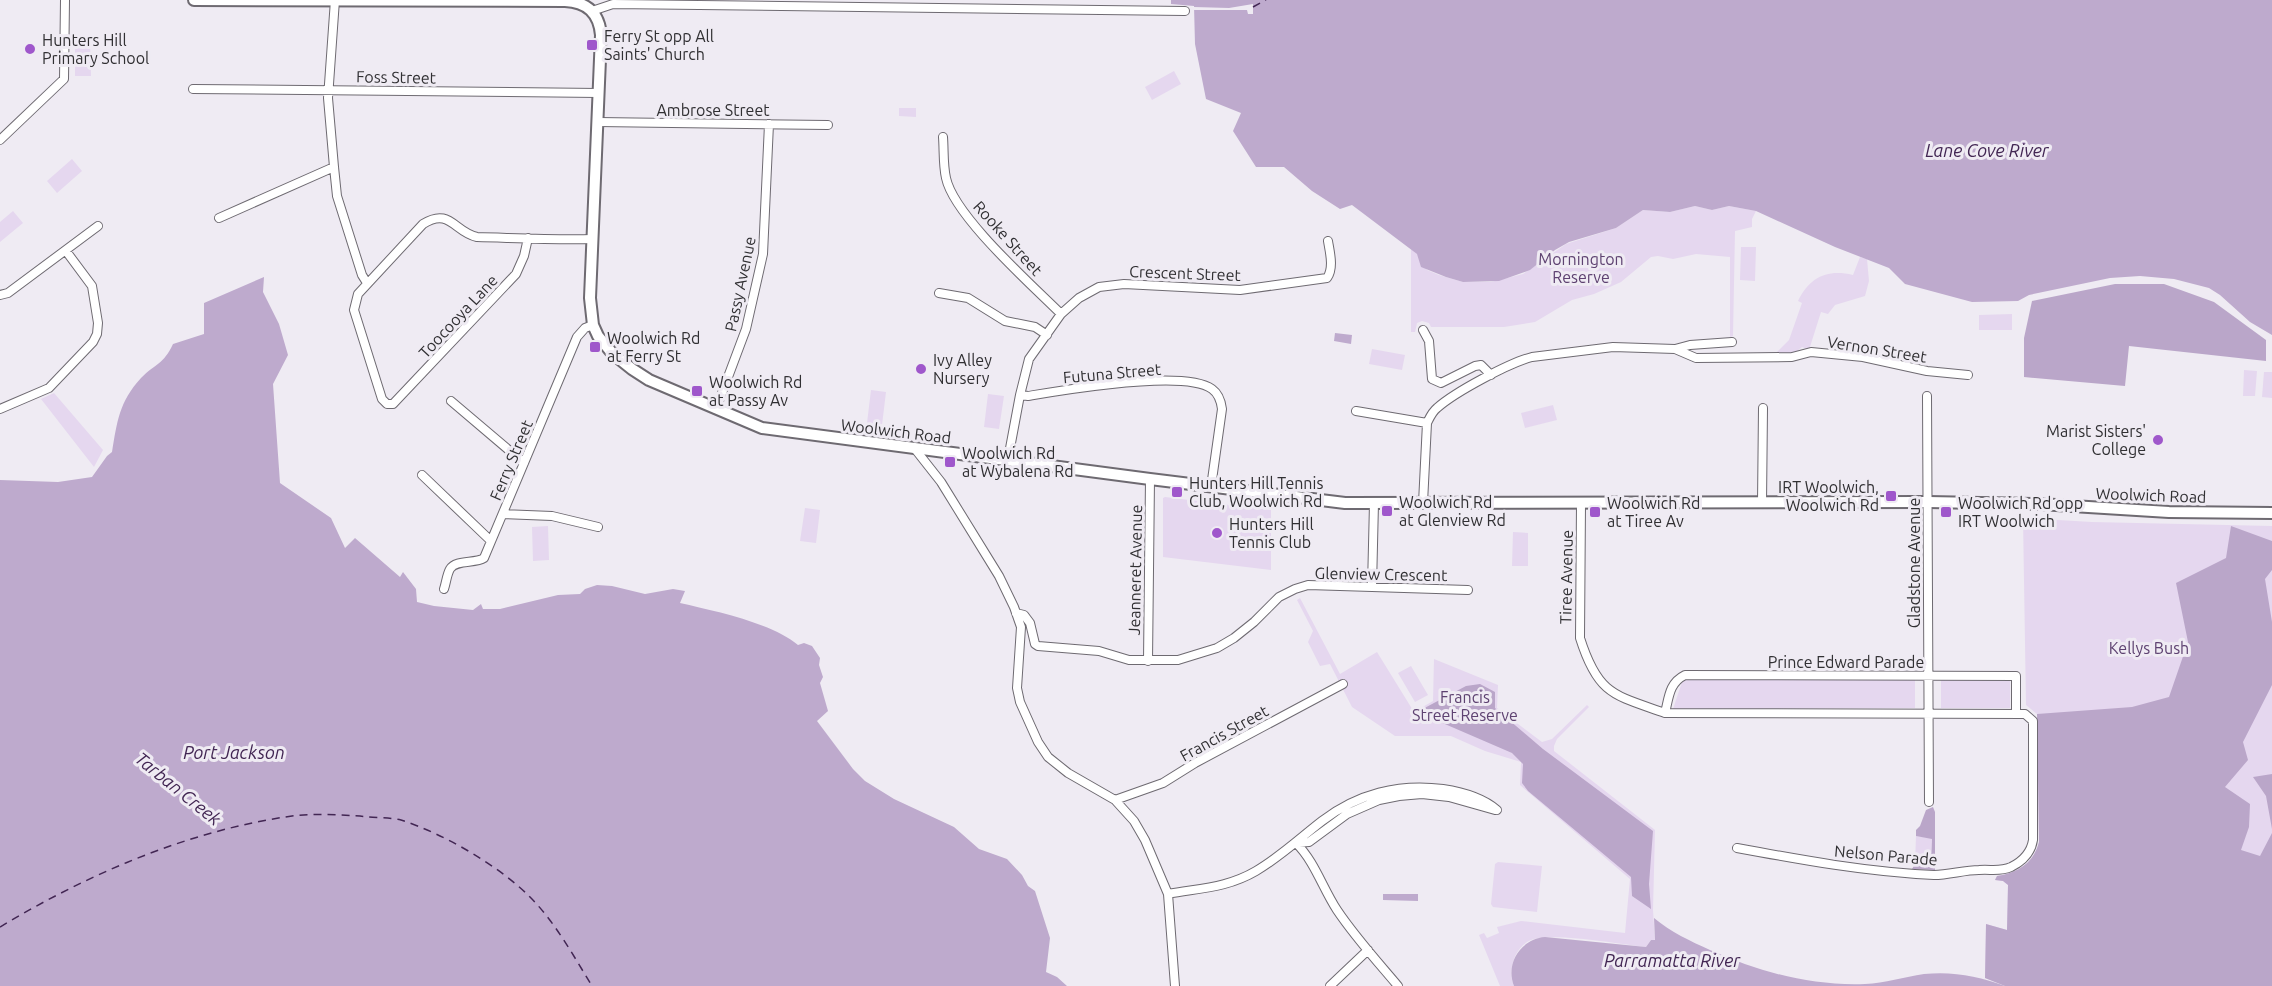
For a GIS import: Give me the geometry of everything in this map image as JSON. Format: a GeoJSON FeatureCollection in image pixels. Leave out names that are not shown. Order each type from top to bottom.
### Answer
{"type":"FeatureCollection","features":[{"type":"Feature","properties":{"kind":"street"},"geometry":{"type":"LineString","coordinates":[[0,140],[64,79],[65,0]]}},
{"type":"Feature","properties":{"kind":"street"},"geometry":{"type":"LineString","coordinates":[[195,0],[517,0],[576,2],[591,10],[613,4],[665,2],[991,4],[1185,11]]}},
{"type":"Feature","properties":{"kind":"street"},"geometry":{"type":"LineString","coordinates":[[335,1],[329,90],[337,196],[362,274],[368,283],[423,225],[436,218],[444,218],[470,236],[592,239]]}},
{"type":"Feature","properties":{"kind":"street","name":"Woolwich Road"},"geometry":{"type":"LineString","coordinates":[[591,10],[597,18],[601,35],[590,298],[593,325],[608,349],[649,380],[762,428],[1315,500],[1374,503],[1581,504],[1928,502],[2034,504],[2169,512],[2272,513]]}},
{"type":"Feature","properties":{"kind":"street","name":"Foss Street"},"geometry":{"type":"LineString","coordinates":[[193,89],[599,93]]}},
{"type":"Feature","properties":{"kind":"street","name":"Ambrose Street"},"geometry":{"type":"LineString","coordinates":[[598,122],[828,125]]}},
{"type":"Feature","properties":{"kind":"street","name":"Passy Avenue"},"geometry":{"type":"LineString","coordinates":[[716,409],[746,329],[762,254],[769,124]]}},
{"type":"Feature","properties":{"kind":"street","name":"Rooke Street"},"geometry":{"type":"LineString","coordinates":[[943,137],[946,179],[959,204],[996,249],[1061,314]]}},
{"type":"Feature","properties":{"kind":"street"},"geometry":{"type":"LineString","coordinates":[[219,218],[334,167]]}},
{"type":"Feature","properties":{"kind":"street"},"geometry":{"type":"LineString","coordinates":[[0,295],[8,293],[98,226]]}},
{"type":"Feature","properties":{"kind":"street","name":"Toocooya Lane"},"geometry":{"type":"LineString","coordinates":[[368,283],[358,294],[354,310],[382,399],[387,404],[393,404],[516,274],[524,256],[528,238]]}},
{"type":"Feature","properties":{"kind":"street","name":"Crescent Street"},"geometry":{"type":"LineString","coordinates":[[1008,459],[1029,359],[1061,314],[1080,298],[1099,288],[1124,284],[1240,290],[1327,278],[1330,275],[1331,263],[1328,242]]}},
{"type":"Feature","properties":{"kind":"street"},"geometry":{"type":"LineString","coordinates":[[0,409],[49,388],[93,342],[97,334],[98,323],[92,286],[66,251]]}},
{"type":"Feature","properties":{"kind":"street"},"geometry":{"type":"LineString","coordinates":[[939,293],[968,298],[1005,321],[1035,327],[1047,335]]}},
{"type":"Feature","properties":{"kind":"street","name":"Ferry Street"},"geometry":{"type":"LineString","coordinates":[[444,589],[454,565],[482,560],[577,337],[585,328],[593,325]]}},
{"type":"Feature","properties":{"kind":"street"},"geometry":{"type":"LineString","coordinates":[[1423,330],[1429,341],[1430,373],[1436,383],[1446,381],[1481,365],[1491,375]]}},
{"type":"Feature","properties":{"kind":"street","name":"Vernon Street"},"geometry":{"type":"LineString","coordinates":[[1426,423],[1440,406],[1491,375],[1522,360],[1613,347],[1675,349],[1690,345],[1732,342]]}},
{"type":"Feature","properties":{"kind":"street","name":"Vernon Street"},"geometry":{"type":"LineString","coordinates":[[1675,349],[1695,358],[1792,357],[1811,352],[1863,357],[1928,371],[1968,375]]}},
{"type":"Feature","properties":{"kind":"street","name":"Futuna Street"},"geometry":{"type":"LineString","coordinates":[[1020,395],[1028,396],[1132,382],[1180,381],[1211,388],[1220,397],[1221,409],[1211,487]]}},
{"type":"Feature","properties":{"kind":"street","name":"Gladstone Avenue"},"geometry":{"type":"LineString","coordinates":[[1927,396],[1929,802]]}},
{"type":"Feature","properties":{"kind":"street"},"geometry":{"type":"LineString","coordinates":[[450,401],[524,463]]}},
{"type":"Feature","properties":{"kind":"street"},"geometry":{"type":"LineString","coordinates":[[1762,503],[1763,408]]}},
{"type":"Feature","properties":{"kind":"street"},"geometry":{"type":"LineString","coordinates":[[1356,411],[1426,423],[1423,503]]}},
{"type":"Feature","properties":{"kind":"street"},"geometry":{"type":"LineString","coordinates":[[915,449],[945,487],[999,576],[1016,613],[1021,627],[1017,688],[1020,702],[1038,742],[1048,757],[1068,773],[1116,800],[1139,830],[1168,894],[1175,986]]}},
{"type":"Feature","properties":{"kind":"street"},"geometry":{"type":"LineString","coordinates":[[422,475],[491,541]]}},
{"type":"Feature","properties":{"kind":"street","name":"Jeanneret Avenue"},"geometry":{"type":"LineString","coordinates":[[1148,661],[1150,479]]}},
{"type":"Feature","properties":{"kind":"street"},"geometry":{"type":"LineString","coordinates":[[1372,587],[1374,503]]}},
{"type":"Feature","properties":{"kind":"street","name":"Tiree Avenue"},"geometry":{"type":"LineString","coordinates":[[1581,504],[1580,638],[1583,650],[1608,691],[1630,702],[1665,713]]}},
{"type":"Feature","properties":{"kind":"street"},"geometry":{"type":"LineString","coordinates":[[503,514],[552,516],[598,527]]}},
{"type":"Feature","properties":{"kind":"street","name":"Glenview Crescent"},"geometry":{"type":"LineString","coordinates":[[1016,613],[1024,615],[1030,623],[1035,644],[1038,646],[1099,651],[1129,660],[1178,660],[1217,648],[1254,622],[1279,597],[1308,585],[1468,590]]}},
{"type":"Feature","properties":{"kind":"street","name":"Prince Edward Parade"},"geometry":{"type":"LineString","coordinates":[[1665,713],[1671,686],[1685,675],[2016,676],[2016,714]]}},
{"type":"Feature","properties":{"kind":"street","name":"Francis Street"},"geometry":{"type":"LineString","coordinates":[[1116,800],[1163,783],[1195,763],[1343,684]]}},
{"type":"Feature","properties":{"kind":"street"},"geometry":{"type":"LineString","coordinates":[[1665,713],[2016,714]]}},
{"type":"Feature","properties":{"kind":"street","name":"Nelson Parade"},"geometry":{"type":"LineString","coordinates":[[1737,848],[1814,862],[1905,873],[1937,875],[1979,870],[1997,871],[2012,867],[2031,850],[2033,840],[2033,721],[2025,714],[2016,714]]}},
{"type":"Feature","properties":{"kind":"street"},"geometry":{"type":"LineString","coordinates":[[1168,894],[1221,887],[1256,871],[1343,806],[1377,792],[1421,786],[1458,791],[1487,801],[1497,810],[1449,797],[1422,794],[1399,796],[1379,800],[1347,814],[1309,842],[1296,843]]}},
{"type":"Feature","properties":{"kind":"street"},"geometry":{"type":"LineString","coordinates":[[1296,843],[1308,855],[1332,901],[1398,986]]}},
{"type":"Feature","properties":{"kind":"street"},"geometry":{"type":"LineString","coordinates":[[1330,986],[1368,950]]}},
{"type":"Feature","properties":{"kind":"green space"},"geometry":{"type":"Polygon","coordinates":[[[75,42],[90,42],[91,76],[75,76],[75,42]]]}},
{"type":"Feature","properties":{"kind":"green space"},"geometry":{"type":"Polygon","coordinates":[[[1174,71],[1181,84],[1152,100],[1145,87],[1174,71]]]}},
{"type":"Feature","properties":{"kind":"green space"},"geometry":{"type":"Polygon","coordinates":[[[899,108],[916,108],[916,117],[899,116],[899,108]]]}},
{"type":"Feature","properties":{"kind":"green space"},"geometry":{"type":"Polygon","coordinates":[[[72,159],[82,171],[57,193],[47,181],[72,159]]]}},
{"type":"Feature","properties":{"kind":"green space","name":"Mornington Reserve"},"geometry":{"type":"Polygon","coordinates":[[[1695,206],[1712,210],[1729,206],[1756,211],[1752,219],[1752,227],[1735,231],[1733,336],[1730,337],[1730,257],[1696,254],[1673,259],[1651,257],[1621,282],[1594,294],[1572,300],[1535,322],[1504,327],[1431,327],[1429,323],[1422,321],[1417,323],[1415,332],[1411,332],[1411,249],[1427,270],[1439,275],[1463,282],[1491,282],[1523,274],[1566,244],[1616,228],[1643,210],[1670,212],[1695,206]]]}},
{"type":"Feature","properties":{"kind":"green space"},"geometry":{"type":"Polygon","coordinates":[[[13,211],[23,223],[0,242],[0,222],[13,211]]]}},
{"type":"Feature","properties":{"kind":"green space"},"geometry":{"type":"Polygon","coordinates":[[[1741,247],[1756,247],[1755,281],[1740,280],[1741,247]]]}},
{"type":"Feature","properties":{"kind":"green space"},"geometry":{"type":"Polygon","coordinates":[[[1860,257],[1867,259],[1869,281],[1865,296],[1835,305],[1828,314],[1821,312],[1809,350],[1802,347],[1795,353],[1776,353],[1789,340],[1802,303],[1798,301],[1808,286],[1827,274],[1853,275],[1860,257]]]}},
{"type":"Feature","properties":{"kind":"green space"},"geometry":{"type":"Polygon","coordinates":[[[2115,284],[2164,284],[2214,302],[2266,340],[2266,361],[2129,346],[2125,386],[2024,377],[2024,338],[2032,301],[2115,284]]]}},
{"type":"Feature","properties":{"kind":"green space"},"geometry":{"type":"Polygon","coordinates":[[[2012,314],[2012,330],[1979,330],[1979,315],[2012,314]]]}},
{"type":"Feature","properties":{"kind":"green space"},"geometry":{"type":"Polygon","coordinates":[[[1372,349],[1405,355],[1402,370],[1369,364],[1372,349]]]}},
{"type":"Feature","properties":{"kind":"green space"},"geometry":{"type":"Polygon","coordinates":[[[2244,370],[2257,371],[2255,396],[2243,396],[2244,370]]]}},
{"type":"Feature","properties":{"kind":"green space"},"geometry":{"type":"Polygon","coordinates":[[[2264,372],[2272,372],[2272,398],[2262,397],[2264,372]]]}},
{"type":"Feature","properties":{"kind":"green space"},"geometry":{"type":"Polygon","coordinates":[[[871,390],[886,392],[882,425],[867,423],[871,390]]]}},
{"type":"Feature","properties":{"kind":"green space"},"geometry":{"type":"Polygon","coordinates":[[[54,393],[103,450],[94,467],[41,399],[54,393]]]}},
{"type":"Feature","properties":{"kind":"green space"},"geometry":{"type":"Polygon","coordinates":[[[988,394],[1004,396],[999,429],[984,427],[988,394]]]}},
{"type":"Feature","properties":{"kind":"green space"},"geometry":{"type":"Polygon","coordinates":[[[1553,405],[1557,420],[1525,428],[1521,413],[1553,405]]]}},
{"type":"Feature","properties":{"kind":"green space","name":"Hunters Hill Tennis Club"},"geometry":{"type":"Polygon","coordinates":[[[1163,498],[1271,510],[1271,570],[1163,557],[1163,498]]]}},
{"type":"Feature","properties":{"kind":"green space"},"geometry":{"type":"Polygon","coordinates":[[[805,508],[820,510],[816,543],[800,541],[805,508]]]}},
{"type":"Feature","properties":{"kind":"green space","name":"Kellys Bush"},"geometry":{"type":"Polygon","coordinates":[[[2023,518],[2272,526],[2272,986],[2005,986],[1985,978],[1986,924],[2007,930],[2008,885],[2003,881],[1995,880],[1997,876],[2024,866],[2033,856],[2039,842],[2037,714],[2026,705],[2023,518]]]}},
{"type":"Feature","properties":{"kind":"green space"},"geometry":{"type":"Polygon","coordinates":[[[548,526],[549,560],[533,561],[532,527],[548,526]]]}},
{"type":"Feature","properties":{"kind":"green space","name":"Kellys Bush"},"geometry":{"type":"Polygon","coordinates":[[[2231,526],[2272,541],[2272,570],[2265,579],[2272,622],[2272,685],[2243,742],[2248,760],[2225,787],[2250,804],[2249,827],[2241,850],[2260,856],[2272,833],[2272,986],[2005,986],[1985,978],[1986,924],[2007,930],[2008,885],[2003,881],[1995,880],[1997,876],[2024,866],[2033,856],[2039,842],[2037,714],[2132,707],[2169,697],[2188,642],[2176,583],[2226,558],[2231,526]]]}},
{"type":"Feature","properties":{"kind":"green space"},"geometry":{"type":"Polygon","coordinates":[[[1513,532],[1528,533],[1528,566],[1512,566],[1513,532]]]}},
{"type":"Feature","properties":{"kind":"green space","name":"Francis Street Reserve"},"geometry":{"type":"Polygon","coordinates":[[[1300,598],[1340,674],[1377,652],[1414,712],[1433,701],[1434,659],[1498,685],[1497,708],[1542,742],[1552,739],[1587,705],[1589,707],[1557,739],[1554,751],[1655,830],[1653,910],[1655,941],[1651,940],[1646,947],[1573,938],[1534,939],[1522,946],[1514,958],[1512,980],[1514,986],[1500,986],[1479,935],[1484,933],[1487,938],[1499,933],[1497,927],[1521,921],[1625,933],[1630,879],[1520,785],[1521,762],[1485,751],[1451,736],[1395,736],[1352,707],[1330,664],[1320,666],[1308,642],[1313,631],[1297,600],[1300,598]]]}},
{"type":"Feature","properties":{"kind":"green space"},"geometry":{"type":"Polygon","coordinates":[[[1411,666],[1428,695],[1415,702],[1398,673],[1411,666]]]}},
{"type":"Feature","properties":{"kind":"green space"},"geometry":{"type":"Polygon","coordinates":[[[1683,679],[1915,679],[1915,708],[1673,709],[1683,679]]]}},
{"type":"Feature","properties":{"kind":"green space"},"geometry":{"type":"Polygon","coordinates":[[[1941,679],[2010,679],[2010,708],[1941,708],[1941,679]]]}},
{"type":"Feature","properties":{"kind":"green space"},"geometry":{"type":"Polygon","coordinates":[[[1480,684],[1495,692],[1495,708],[1543,749],[1653,831],[1649,884],[1651,909],[1632,896],[1631,877],[1528,791],[1522,783],[1523,764],[1512,753],[1417,712],[1466,686],[1480,684]]]}},
{"type":"Feature","properties":{"kind":"green space"},"geometry":{"type":"Polygon","coordinates":[[[2272,774],[2272,829],[2266,796],[2253,777],[2272,774]]]}},
{"type":"Feature","properties":{"kind":"green space"},"geometry":{"type":"Polygon","coordinates":[[[1933,807],[1935,812],[1935,870],[1912,869],[1915,864],[1931,864],[1932,839],[1916,836],[1916,830],[1926,810],[1933,807]]]}},
{"type":"Feature","properties":{"kind":"green space"},"geometry":{"type":"Polygon","coordinates":[[[1916,836],[1932,838],[1931,864],[1915,864],[1916,836]]]}},
{"type":"Feature","properties":{"kind":"green space"},"geometry":{"type":"Polygon","coordinates":[[[1498,862],[1542,866],[1537,912],[1493,907],[1491,904],[1495,864],[1498,862]]]}},
{"type":"Feature","properties":{"kind":"water","name":"Lane Cove River"},"geometry":{"type":"Polygon","coordinates":[[[1171,0],[2272,0],[2272,335],[2250,322],[2209,288],[2174,279],[2140,276],[2110,278],[2029,295],[2018,301],[1972,302],[1905,284],[1889,268],[1835,247],[1756,211],[1729,206],[1712,210],[1695,206],[1670,212],[1643,210],[1616,228],[1569,242],[1530,270],[1499,281],[1463,282],[1446,277],[1421,267],[1417,254],[1352,205],[1340,209],[1312,191],[1284,167],[1256,167],[1233,131],[1241,113],[1206,99],[1195,44],[1194,6],[1171,4],[1171,0]]]}},
{"type":"Feature","properties":{"kind":"water","name":"Port Jackson"},"geometry":{"type":"Polygon","coordinates":[[[264,277],[263,292],[279,324],[288,355],[273,384],[280,483],[331,518],[345,548],[355,538],[400,577],[403,572],[416,589],[417,602],[434,606],[473,610],[481,604],[483,609],[500,609],[558,595],[580,594],[585,589],[597,585],[645,594],[673,589],[685,591],[680,603],[758,624],[774,630],[798,645],[804,643],[812,646],[820,658],[819,665],[823,677],[820,683],[828,711],[817,721],[853,769],[865,781],[894,799],[954,827],[979,849],[1007,859],[1022,875],[1028,886],[1035,891],[1050,938],[1046,972],[1057,977],[1067,986],[0,986],[0,480],[58,482],[92,477],[112,452],[123,404],[141,378],[162,360],[173,344],[204,334],[204,303],[264,277]]]}},
{"type":"Feature","properties":{"kind":"water"},"geometry":{"type":"Polygon","coordinates":[[[1335,333],[1352,335],[1351,344],[1334,341],[1335,333]]]}},
{"type":"Feature","properties":{"kind":"water"},"geometry":{"type":"Polygon","coordinates":[[[1383,894],[1418,894],[1418,901],[1383,900],[1383,894]]]}},
{"type":"Feature","properties":{"kind":"water","name":"Parramatta River"},"geometry":{"type":"Polygon","coordinates":[[[1654,918],[1681,936],[1729,958],[1767,971],[1805,980],[1865,984],[1924,974],[1945,973],[1985,979],[2005,986],[1514,986],[1512,969],[1514,961],[1522,947],[1529,942],[1545,937],[1646,947],[1651,940],[1655,940],[1654,918]]]}},
{"type":"Feature","properties":{"kind":"pier"},"geometry":{"type":"Polygon","coordinates":[[[1253,4],[1253,14],[1248,14],[1247,10],[1194,10],[1194,7],[1229,8],[1253,4]]]}},
{"type":"Feature","properties":{"kind":"ferry route"},"geometry":{"type":"LineString","coordinates":[[1253,7],[1266,0]]}},
{"type":"Feature","properties":{"kind":"ferry route"},"geometry":{"type":"LineString","coordinates":[[0,927],[68,889],[104,872],[178,843],[216,832],[301,815],[391,818],[418,826],[452,842],[486,862],[517,885],[548,917],[592,986]]}},
{"type":"Feature","properties":{"kind":"place","name":"Ferry St opp All Saints' Church"},"geometry":{"type":"Point","coordinates":[592,45]}},
{"type":"Feature","properties":{"kind":"place","name":"Hunters Hill Primary School"},"geometry":{"type":"Point","coordinates":[30,49]}},
{"type":"Feature","properties":{"kind":"place","name":"Woolwich Rd at Ferry St"},"geometry":{"type":"Point","coordinates":[595,347]}},
{"type":"Feature","properties":{"kind":"place","name":"Ivy Alley Nursery"},"geometry":{"type":"Point","coordinates":[921,369]}},
{"type":"Feature","properties":{"kind":"place","name":"Woolwich Rd at Passy Av"},"geometry":{"type":"Point","coordinates":[697,391]}},
{"type":"Feature","properties":{"kind":"place","name":"Marist Sisters' College"},"geometry":{"type":"Point","coordinates":[2158,440]}},
{"type":"Feature","properties":{"kind":"place","name":"Woolwich Rd at Wybalena Rd"},"geometry":{"type":"Point","coordinates":[950,462]}},
{"type":"Feature","properties":{"kind":"place","name":"Hunters Hill Tennis Club, Woolwich Rd"},"geometry":{"type":"Point","coordinates":[1177,492]}},
{"type":"Feature","properties":{"kind":"place","name":"IRT Woolwich, Woolwich Rd"},"geometry":{"type":"Point","coordinates":[1891,496]}},
{"type":"Feature","properties":{"kind":"place","name":"Woolwich Rd at Glenview Rd"},"geometry":{"type":"Point","coordinates":[1387,511]}},
{"type":"Feature","properties":{"kind":"place","name":"Woolwich Rd at Tiree Av"},"geometry":{"type":"Point","coordinates":[1595,512]}},
{"type":"Feature","properties":{"kind":"place","name":"Woolwich Rd opp IRT Woolwich"},"geometry":{"type":"Point","coordinates":[1946,512]}},
{"type":"Feature","properties":{"kind":"place","name":"Hunters Hill Tennis Club"},"geometry":{"type":"Point","coordinates":[1217,533]}},
{"type":"Feature","properties":{"kind":"water label","name":"Tarban Creek"},"geometry":{"type":"Point","coordinates":[178,789]}}]}
